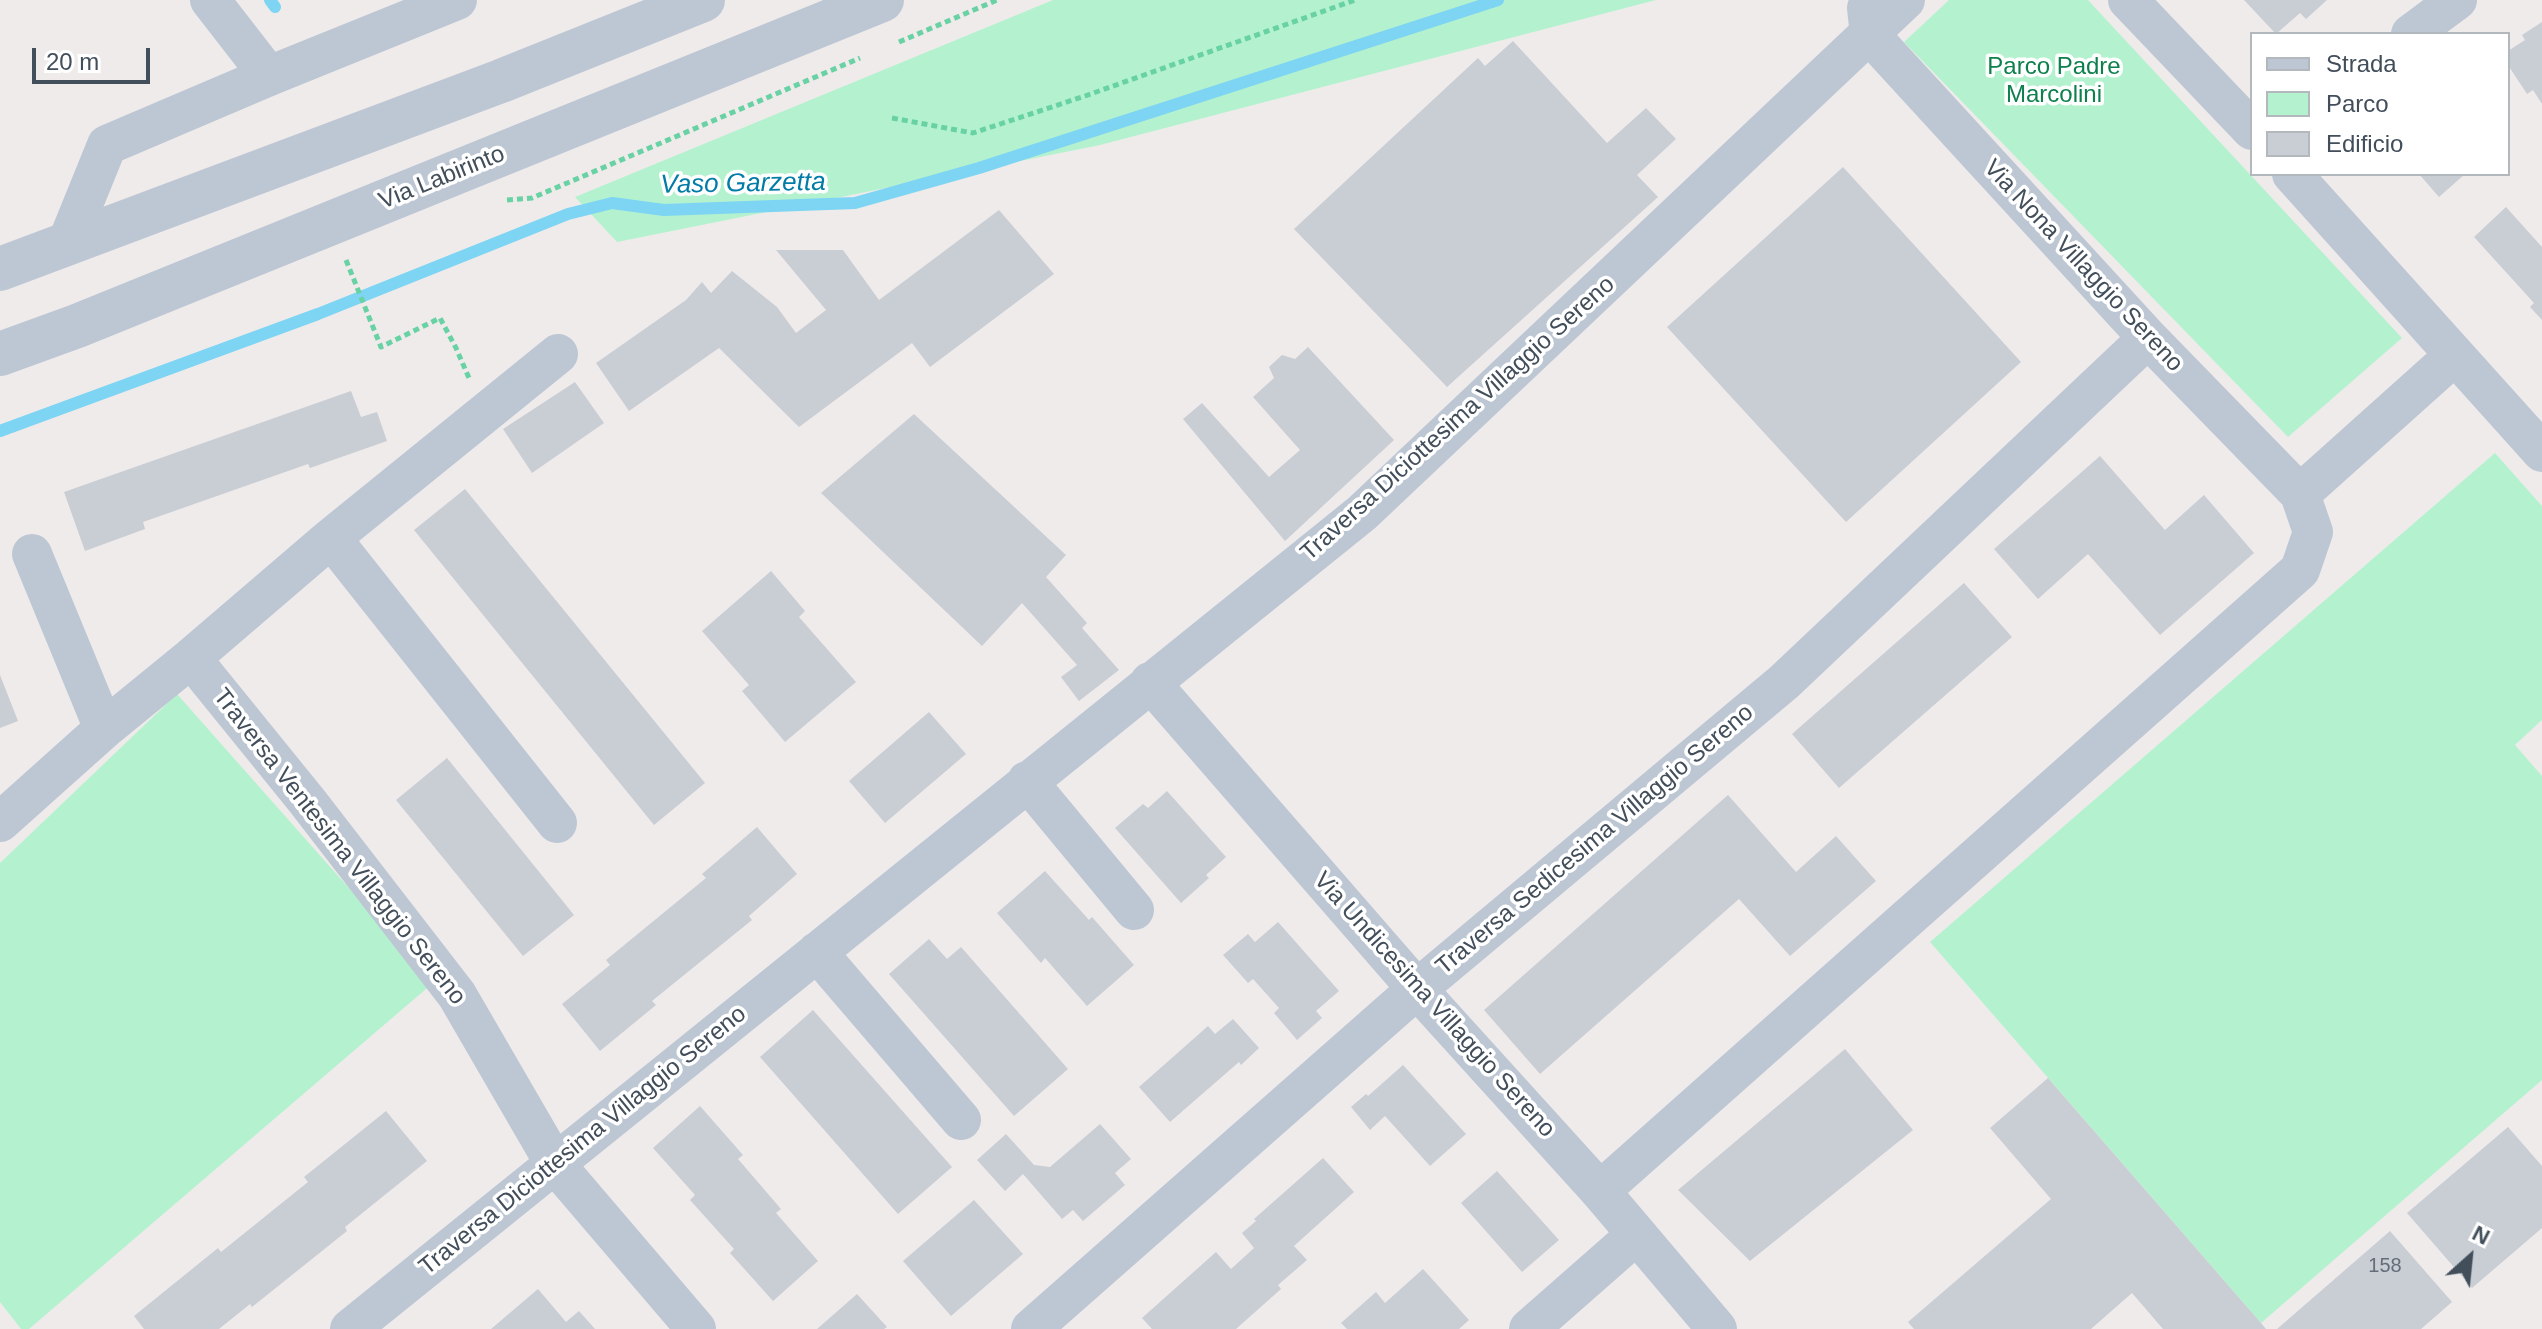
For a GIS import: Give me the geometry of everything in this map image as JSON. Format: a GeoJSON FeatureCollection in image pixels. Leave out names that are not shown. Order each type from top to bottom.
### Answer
{"type":"FeatureCollection","features":[{"type":"Feature","properties":{"kind":"street"},"geometry":{"type":"LineString","coordinates":[[210,0],[269,76]]}},
{"type":"Feature","properties":{"kind":"street"},"geometry":{"type":"LineString","coordinates":[[66,246],[107,145],[457,0]]}},
{"type":"Feature","properties":{"kind":"street"},"geometry":{"type":"LineString","coordinates":[[0,269],[501,81],[703,0]]}},
{"type":"Feature","properties":{"kind":"street","name":"Via Labirinto"},"geometry":{"type":"LineString","coordinates":[[0,354],[77,326],[882,0]]}},
{"type":"Feature","properties":{"kind":"street"},"geometry":{"type":"LineString","coordinates":[[1868,18],[1905,0]]}},
{"type":"Feature","properties":{"kind":"street"},"geometry":{"type":"LineString","coordinates":[[2128,0],[2250,128]]}},
{"type":"Feature","properties":{"kind":"street"},"geometry":{"type":"LineString","coordinates":[[2414,32],[2457,0]]}},
{"type":"Feature","properties":{"kind":"street","name":"Via Nona Villaggio Sereno"},"geometry":{"type":"LineString","coordinates":[[1868,18],[2148,338],[2300,494]]}},
{"type":"Feature","properties":{"kind":"street","name":"Traversa Diciottesima Villaggio Sereno"},"geometry":{"type":"LineString","coordinates":[[350,1329],[1362,513],[1868,18]]}},
{"type":"Feature","properties":{"kind":"street"},"geometry":{"type":"LineString","coordinates":[[2294,176],[2454,356],[2537,435]]}},
{"type":"Feature","properties":{"kind":"street","name":"Traversa Sedicesima Villaggio Sereno"},"geometry":{"type":"LineString","coordinates":[[1031,1329],[1417,989],[1784,682],[2148,338]]}},
{"type":"Feature","properties":{"kind":"street"},"geometry":{"type":"LineString","coordinates":[[0,822],[104,729],[331,538],[558,354]]}},
{"type":"Feature","properties":{"kind":"street"},"geometry":{"type":"LineString","coordinates":[[1600,1191],[2300,570],[2313,532],[2300,494],[2454,356]]}},
{"type":"Feature","properties":{"kind":"street"},"geometry":{"type":"LineString","coordinates":[[331,538],[557,823]]}},
{"type":"Feature","properties":{"kind":"street"},"geometry":{"type":"LineString","coordinates":[[32,554],[104,729]]}},
{"type":"Feature","properties":{"kind":"street","name":"Traversa Ventesima Villaggio Sereno"},"geometry":{"type":"LineString","coordinates":[[191,658],[307,801],[457,995],[555,1164],[696,1329]]}},
{"type":"Feature","properties":{"kind":"street","name":"Via Undicesima Villaggio Sereno"},"geometry":{"type":"LineString","coordinates":[[1150,682],[1417,989],[1600,1191],[1717,1329]]}},
{"type":"Feature","properties":{"kind":"street"},"geometry":{"type":"LineString","coordinates":[[1027,781],[1134,910]]}},
{"type":"Feature","properties":{"kind":"street"},"geometry":{"type":"LineString","coordinates":[[817,952],[961,1120]]}},
{"type":"Feature","properties":{"kind":"street"},"geometry":{"type":"LineString","coordinates":[[1529,1329],[1636,1235]]}},
{"type":"Feature","properties":{"kind":"path"},"geometry":{"type":"LineString","coordinates":[[892,118],[973,133],[1355,0]]}},
{"type":"Feature","properties":{"kind":"path"},"geometry":{"type":"LineString","coordinates":[[346,259],[381,347],[440,318],[456,348],[483,415]]}},
{"type":"Feature","properties":{"kind":"green space"},"geometry":{"type":"Polygon","coordinates":[[[1053,0],[1656,0],[1100,145],[617,242],[575,197],[1053,0]]]}},
{"type":"Feature","properties":{"kind":"green space","name":"Parco Padre Marcolini"},"geometry":{"type":"Polygon","coordinates":[[[1949,0],[2088,0],[2402,338],[2288,437],[1904,42],[1949,0]]]}},
{"type":"Feature","properties":{"kind":"green space"},"geometry":{"type":"Polygon","coordinates":[[[2495,453],[2542,506],[2542,720],[2515,745],[2542,776],[2542,1080],[2261,1323],[1930,942],[2495,453]]]}},
{"type":"Feature","properties":{"kind":"green space"},"geometry":{"type":"Polygon","coordinates":[[[177,694],[433,983],[29,1329],[21,1329],[0,1302],[0,863],[177,694]]]}},
{"type":"Feature","properties":{"kind":"building"},"geometry":{"type":"Polygon","coordinates":[[[2244,0],[2327,0],[2306,19],[2300,13],[2278,32],[2274,32],[2244,0]]]}},
{"type":"Feature","properties":{"kind":"building"},"geometry":{"type":"Polygon","coordinates":[[[2542,22],[2542,104],[2533,90],[2527,94],[2510,68],[2510,50],[2525,40],[2522,35],[2542,22]]]}},
{"type":"Feature","properties":{"kind":"building"},"geometry":{"type":"Polygon","coordinates":[[[1513,41],[1607,143],[1646,108],[1676,139],[1637,175],[1658,197],[1447,387],[1294,229],[1478,58],[1485,66],[1513,41]]]}},
{"type":"Feature","properties":{"kind":"building"},"geometry":{"type":"Polygon","coordinates":[[[1843,167],[2021,362],[1846,522],[1667,327],[1843,167]]]}},
{"type":"Feature","properties":{"kind":"building"},"geometry":{"type":"Polygon","coordinates":[[[2421,176],[2463,176],[2439,197],[2421,176]]]}},
{"type":"Feature","properties":{"kind":"building"},"geometry":{"type":"Polygon","coordinates":[[[2506,207],[2542,247],[2542,320],[2530,307],[2534,303],[2474,237],[2506,207]]]}},
{"type":"Feature","properties":{"kind":"building"},"geometry":{"type":"Polygon","coordinates":[[[999,210],[1054,274],[930,367],[912,343],[799,427],[719,348],[629,411],[596,363],[686,300],[702,282],[711,293],[732,271],[777,307],[796,333],[826,310],[776,250],[843,250],[879,300],[999,210]]]}},
{"type":"Feature","properties":{"kind":"building"},"geometry":{"type":"Polygon","coordinates":[[[1308,347],[1394,440],[1285,541],[1183,419],[1202,403],[1269,477],[1300,450],[1253,397],[1274,378],[1269,367],[1282,355],[1295,359],[1308,347]]]}},
{"type":"Feature","properties":{"kind":"building"},"geometry":{"type":"Polygon","coordinates":[[[575,382],[604,423],[532,473],[503,429],[575,382]]]}},
{"type":"Feature","properties":{"kind":"building"},"geometry":{"type":"Polygon","coordinates":[[[351,391],[361,417],[377,412],[387,441],[310,468],[308,464],[143,522],[145,529],[85,551],[64,492],[351,391]]]}},
{"type":"Feature","properties":{"kind":"building"},"geometry":{"type":"Polygon","coordinates":[[[914,414],[1066,555],[1046,577],[1087,623],[1082,628],[1119,670],[1079,701],[1061,677],[1077,665],[1022,603],[982,646],[821,493],[914,414]]]}},
{"type":"Feature","properties":{"kind":"building"},"geometry":{"type":"Polygon","coordinates":[[[2100,456],[2165,530],[2204,495],[2254,553],[2160,635],[2088,554],[2038,599],[1994,549],[2100,456]]]}},
{"type":"Feature","properties":{"kind":"building"},"geometry":{"type":"Polygon","coordinates":[[[465,489],[705,783],[654,825],[414,530],[465,489]]]}},
{"type":"Feature","properties":{"kind":"building"},"geometry":{"type":"Polygon","coordinates":[[[771,571],[805,611],[799,617],[856,682],[785,742],[742,691],[749,685],[702,631],[771,571]]]}},
{"type":"Feature","properties":{"kind":"building"},"geometry":{"type":"Polygon","coordinates":[[[1964,583],[2012,637],[1839,788],[1792,734],[1964,583]]]}},
{"type":"Feature","properties":{"kind":"building"},"geometry":{"type":"Polygon","coordinates":[[[0,675],[18,721],[0,728],[0,675]]]}},
{"type":"Feature","properties":{"kind":"building"},"geometry":{"type":"Polygon","coordinates":[[[929,712],[966,754],[885,823],[849,781],[929,712]]]}},
{"type":"Feature","properties":{"kind":"building"},"geometry":{"type":"Polygon","coordinates":[[[447,758],[574,915],[523,956],[396,800],[447,758]]]}},
{"type":"Feature","properties":{"kind":"building"},"geometry":{"type":"Polygon","coordinates":[[[1167,791],[1226,857],[1206,875],[1209,878],[1181,903],[1115,828],[1143,804],[1148,808],[1167,791]]]}},
{"type":"Feature","properties":{"kind":"building"},"geometry":{"type":"Polygon","coordinates":[[[1728,795],[1796,872],[1836,836],[1876,881],[1790,956],[1739,899],[1540,1074],[1484,1010],[1728,795]]]}},
{"type":"Feature","properties":{"kind":"building"},"geometry":{"type":"Polygon","coordinates":[[[757,827],[797,874],[749,916],[752,920],[652,1001],[656,1005],[600,1051],[562,1004],[610,965],[606,960],[706,878],[702,874],[757,827]]]}},
{"type":"Feature","properties":{"kind":"building"},"geometry":{"type":"Polygon","coordinates":[[[1045,871],[1089,920],[1092,917],[1134,965],[1087,1006],[1045,958],[1041,963],[997,913],[1045,871]]]}},
{"type":"Feature","properties":{"kind":"building"},"geometry":{"type":"Polygon","coordinates":[[[1278,922],[1339,991],[1316,1011],[1322,1018],[1297,1040],[1274,1013],[1279,1008],[1253,979],[1248,983],[1223,955],[1248,934],[1255,942],[1278,922]]]}},
{"type":"Feature","properties":{"kind":"building"},"geometry":{"type":"Polygon","coordinates":[[[929,939],[947,959],[961,947],[1068,1069],[1014,1116],[889,974],[929,939]]]}},
{"type":"Feature","properties":{"kind":"building"},"geometry":{"type":"Polygon","coordinates":[[[813,1010],[952,1167],[898,1214],[760,1057],[813,1010]]]}},
{"type":"Feature","properties":{"kind":"building"},"geometry":{"type":"Polygon","coordinates":[[[1233,1019],[1259,1048],[1170,1122],[1139,1087],[1208,1026],[1215,1034],[1233,1019]]]}},
{"type":"Feature","properties":{"kind":"building"},"geometry":{"type":"Polygon","coordinates":[[[1845,1049],[1913,1130],[1750,1261],[1678,1190],[1845,1049]]]}},
{"type":"Feature","properties":{"kind":"building"},"geometry":{"type":"Polygon","coordinates":[[[1403,1065],[1466,1134],[1430,1166],[1385,1116],[1370,1130],[1351,1107],[1403,1065]]]}},
{"type":"Feature","properties":{"kind":"building"},"geometry":{"type":"Polygon","coordinates":[[[2048,1078],[2266,1329],[2163,1329],[2132,1293],[2091,1329],[1914,1329],[1908,1322],[2051,1199],[1990,1128],[2048,1078]]]}},
{"type":"Feature","properties":{"kind":"building"},"geometry":{"type":"Polygon","coordinates":[[[700,1106],[743,1155],[738,1159],[781,1209],[776,1213],[818,1261],[773,1301],[730,1253],[734,1249],[690,1200],[695,1195],[653,1148],[700,1106]]]}},
{"type":"Feature","properties":{"kind":"building"},"geometry":{"type":"Polygon","coordinates":[[[386,1111],[427,1161],[345,1227],[347,1231],[252,1307],[250,1304],[219,1329],[144,1329],[134,1316],[218,1248],[221,1252],[308,1182],[304,1177],[386,1111]]]}},
{"type":"Feature","properties":{"kind":"building"},"geometry":{"type":"Polygon","coordinates":[[[1100,1124],[1131,1159],[1115,1173],[1125,1185],[1083,1221],[1073,1210],[1062,1219],[1023,1174],[1005,1191],[977,1160],[1006,1134],[1034,1165],[1050,1167],[1100,1124]]]}},
{"type":"Feature","properties":{"kind":"building"},"geometry":{"type":"Polygon","coordinates":[[[2508,1127],[2542,1166],[2542,1228],[2472,1288],[2407,1213],[2508,1127]]]}},
{"type":"Feature","properties":{"kind":"building"},"geometry":{"type":"Polygon","coordinates":[[[1323,1158],[1354,1192],[1294,1246],[1307,1260],[1278,1285],[1281,1289],[1236,1329],[1152,1329],[1142,1318],[1216,1252],[1231,1269],[1254,1248],[1242,1233],[1323,1158]]]}},
{"type":"Feature","properties":{"kind":"building"},"geometry":{"type":"Polygon","coordinates":[[[1497,1171],[1559,1240],[1522,1272],[1461,1203],[1497,1171]]]}},
{"type":"Feature","properties":{"kind":"building"},"geometry":{"type":"Polygon","coordinates":[[[974,1200],[1023,1254],[951,1316],[903,1261],[974,1200]]]}},
{"type":"Feature","properties":{"kind":"building"},"geometry":{"type":"Polygon","coordinates":[[[2390,1231],[2452,1302],[2421,1329],[2277,1329],[2390,1231]]]}},
{"type":"Feature","properties":{"kind":"building"},"geometry":{"type":"Polygon","coordinates":[[[1423,1269],[1469,1320],[1459,1329],[1347,1329],[1341,1323],[1376,1292],[1385,1303],[1423,1269]]]}},
{"type":"Feature","properties":{"kind":"building"},"geometry":{"type":"Polygon","coordinates":[[[538,1289],[566,1322],[579,1311],[595,1329],[491,1329],[538,1289]]]}},
{"type":"Feature","properties":{"kind":"building"},"geometry":{"type":"Polygon","coordinates":[[[857,1294],[887,1327],[817,1329],[857,1294]]]}},
{"type":"Feature","properties":{"kind":"waterway"},"geometry":{"type":"LineString","coordinates":[[270,0],[275,7]]}},
{"type":"Feature","properties":{"kind":"waterway","name":"Vaso Garzetta"},"geometry":{"type":"LineString","coordinates":[[0,431],[318,314],[568,214],[612,203],[664,210],[855,203],[979,168],[1498,0]]}}]}
